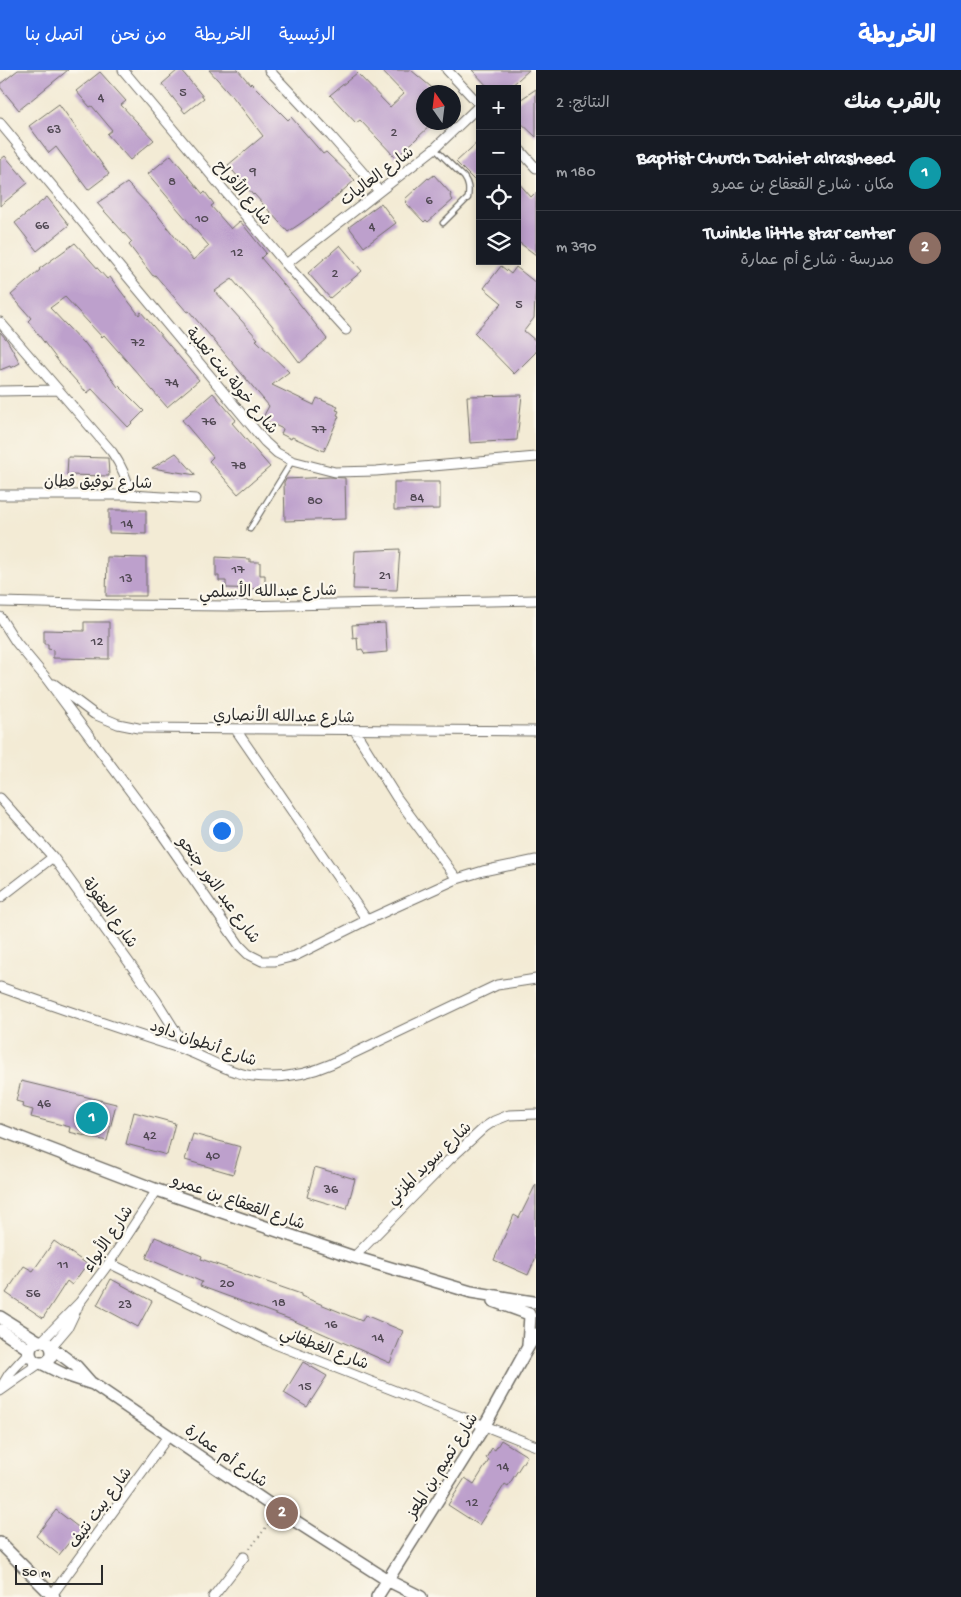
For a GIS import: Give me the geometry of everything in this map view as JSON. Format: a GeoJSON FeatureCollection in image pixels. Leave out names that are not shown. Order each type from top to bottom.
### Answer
{"type":"FeatureCollection","features":[{"type":"Feature","properties":{"kind":"street","name":"شارع الأفراح"},"geometry":{"type":"LineString","coordinates":[[123,70],[286,264],[346,330]]}},
{"type":"Feature","properties":{"kind":"street"},"geometry":{"type":"LineString","coordinates":[[268,70],[331,136],[378,191]]}},
{"type":"Feature","properties":{"kind":"street"},"geometry":{"type":"LineString","coordinates":[[447,70],[476,101]]}},
{"type":"Feature","properties":{"kind":"street","name":"شارع العاليات"},"geometry":{"type":"LineString","coordinates":[[286,264],[434,149],[476,109]]}},
{"type":"Feature","properties":{"kind":"street","name":"شارع خولة بنت ثعلبة"},"geometry":{"type":"LineString","coordinates":[[0,123],[265,442],[277,453],[292,461],[335,472],[376,471],[536,457]]}},
{"type":"Feature","properties":{"kind":"street"},"geometry":{"type":"LineString","coordinates":[[521,151],[536,168]]}},
{"type":"Feature","properties":{"kind":"street"},"geometry":{"type":"LineString","coordinates":[[0,322],[112,452],[127,479],[131,495]]}},
{"type":"Feature","properties":{"kind":"street"},"geometry":{"type":"LineString","coordinates":[[0,391],[58,390]]}},
{"type":"Feature","properties":{"kind":"street","name":"شارع توفيق قطان"},"geometry":{"type":"LineString","coordinates":[[0,495],[131,495],[196,499]]}},
{"type":"Feature","properties":{"kind":"street","name":"شارع عبدالله الأسلمي"},"geometry":{"type":"LineString","coordinates":[[0,602],[230,606],[536,600]]}},
{"type":"Feature","properties":{"kind":"street","name":"شارع عبد النور جنحو"},"geometry":{"type":"LineString","coordinates":[[0,617],[16,642],[46,678],[158,827],[248,954],[262,961],[276,961],[295,956],[367,920],[457,880],[483,871],[536,860]]}},
{"type":"Feature","properties":{"kind":"street","name":"شارع عبدالله الأنصاري"},"geometry":{"type":"LineString","coordinates":[[46,678],[94,714],[118,724],[138,728],[536,731]]}},
{"type":"Feature","properties":{"kind":"street"},"geometry":{"type":"LineString","coordinates":[[236,730],[367,920]]}},
{"type":"Feature","properties":{"kind":"street"},"geometry":{"type":"LineString","coordinates":[[355,731],[397,798],[457,880]]}},
{"type":"Feature","properties":{"kind":"street","name":"شارع العفولة"},"geometry":{"type":"LineString","coordinates":[[0,798],[53,857],[156,1000],[188,1051]]}},
{"type":"Feature","properties":{"kind":"street"},"geometry":{"type":"LineString","coordinates":[[0,898],[53,857]]}},
{"type":"Feature","properties":{"kind":"street","name":"شارع أنطوان داود"},"geometry":{"type":"LineString","coordinates":[[0,987],[132,1034],[188,1051],[196,1056],[249,1075],[282,1077],[315,1071],[497,985],[536,979]]}},
{"type":"Feature","properties":{"kind":"street","name":"شارع سويد المزني"},"geometry":{"type":"LineString","coordinates":[[354,1257],[449,1160],[485,1127],[494,1121],[509,1116],[536,1114]]}},
{"type":"Feature","properties":{"kind":"street","name":"شارع القعقاع بن عمرو"},"geometry":{"type":"LineString","coordinates":[[0,1130],[157,1190],[354,1257],[470,1292],[532,1317]]}},
{"type":"Feature","properties":{"kind":"street","name":"شارع الأبواء"},"geometry":{"type":"LineString","coordinates":[[0,1390],[9,1374],[40,1346],[68,1327],[80,1302],[110,1263],[157,1190]]}},
{"type":"Feature","properties":{"kind":"street","name":"شارع الغطفاني"},"geometry":{"type":"LineString","coordinates":[[110,1263],[270,1342],[536,1446]]}},
{"type":"Feature","properties":{"kind":"street","name":"شارع القعقاع بن عمرو"},"geometry":{"type":"LineString","coordinates":[[470,1292],[535,1301]]}},
{"type":"Feature","properties":{"kind":"street","name":"شارع تميم بن المعز"},"geometry":{"type":"LineString","coordinates":[[528,1346],[532,1317],[529,1310],[535,1301]]}},
{"type":"Feature","properties":{"kind":"street","name":"شارع أم عمارة"},"geometry":{"type":"LineString","coordinates":[[0,1317],[40,1346],[76,1366],[92,1384]]}},
{"type":"Feature","properties":{"kind":"street","name":"شارع أم عمارة"},"geometry":{"type":"LineString","coordinates":[[0,1330],[40,1346]]}},
{"type":"Feature","properties":{"kind":"street","name":"شارع تميم بن المعز"},"geometry":{"type":"LineString","coordinates":[[377,1597],[389,1581],[485,1425],[536,1334]]}},
{"type":"Feature","properties":{"kind":"street"},"geometry":{"type":"LineString","coordinates":[[40,1346],[52,1354],[50,1358],[40,1363],[34,1361],[30,1356],[40,1346]]}},
{"type":"Feature","properties":{"kind":"street","name":"شارع الأبواء"},"geometry":{"type":"LineString","coordinates":[[0,1390],[40,1363]]}},
{"type":"Feature","properties":{"kind":"street","name":"شارع أم عمارة"},"geometry":{"type":"LineString","coordinates":[[40,1363],[63,1374],[92,1384],[170,1435],[278,1510],[389,1581],[421,1597]]}},
{"type":"Feature","properties":{"kind":"street","name":"شارع بيت نتيف"},"geometry":{"type":"LineString","coordinates":[[53,1596],[170,1435]]}},
{"type":"Feature","properties":{"kind":"street"},"geometry":{"type":"LineString","coordinates":[[0,1543],[53,1596]]}},
{"type":"Feature","properties":{"kind":"street"},"geometry":{"type":"LineString","coordinates":[[213,1597],[244,1557]]}},
{"type":"Feature","properties":{"kind":"lane"},"geometry":{"type":"LineString","coordinates":[[434,149],[464,177],[469,186],[468,198],[443,223]]}},
{"type":"Feature","properties":{"kind":"lane"},"geometry":{"type":"LineString","coordinates":[[250,529],[292,461]]}},
{"type":"Feature","properties":{"kind":"path"},"geometry":{"type":"LineString","coordinates":[[244,1557],[278,1510]]}},
{"type":"Feature","properties":{"kind":"building"},"geometry":{"type":"Polygon","coordinates":[[[18,70],[68,70],[19,110],[0,87],[0,84],[18,70]]]}},
{"type":"Feature","properties":{"kind":"building"},"geometry":{"type":"Polygon","coordinates":[[[178,70],[181,70],[204,98],[185,113],[162,84],[178,70]]]}},
{"type":"Feature","properties":{"kind":"building"},"geometry":{"type":"Polygon","coordinates":[[[209,70],[238,70],[288,120],[291,117],[323,154],[326,152],[355,180],[323,208],[288,232],[228,165],[263,136],[209,70]]]}},
{"type":"Feature","properties":{"kind":"building"},"geometry":{"type":"Polygon","coordinates":[[[381,70],[411,70],[429,85],[416,85],[416,130],[426,130],[396,158],[360,120],[356,123],[330,95],[357,73],[390,107],[404,94],[381,70]]]}},
{"type":"Feature","properties":{"kind":"building"},"geometry":{"type":"Polygon","coordinates":[[[472,70],[529,70],[512,85],[486,85],[472,70]]]}},
{"type":"Feature","properties":{"kind":"building"},"geometry":{"type":"Polygon","coordinates":[[[100,72],[126,101],[121,105],[154,140],[130,160],[107,134],[112,130],[92,106],[90,107],[76,91],[100,72]]]}},
{"type":"Feature","properties":{"kind":"building"},"geometry":{"type":"Polygon","coordinates":[[[536,89],[536,137],[521,123],[521,99],[536,89]]]}},
{"type":"Feature","properties":{"kind":"building"},"geometry":{"type":"Polygon","coordinates":[[[59,104],[109,174],[88,190],[56,147],[49,153],[29,126],[59,104]]]}},
{"type":"Feature","properties":{"kind":"building"},"geometry":{"type":"Polygon","coordinates":[[[476,144],[476,182],[456,162],[476,144]]]}},
{"type":"Feature","properties":{"kind":"building"},"geometry":{"type":"Polygon","coordinates":[[[171,155],[203,194],[205,192],[214,204],[211,206],[231,229],[240,221],[266,253],[261,258],[327,339],[300,363],[271,324],[232,279],[215,291],[258,339],[256,340],[289,372],[272,385],[314,405],[317,398],[338,407],[336,410],[339,411],[337,415],[339,416],[324,451],[281,434],[283,429],[262,419],[269,406],[189,311],[187,312],[155,275],[153,276],[129,245],[132,242],[97,203],[127,183],[156,213],[193,260],[209,246],[148,174],[171,155]]]}},
{"type":"Feature","properties":{"kind":"building"},"geometry":{"type":"Polygon","coordinates":[[[5,156],[28,183],[0,206],[0,160],[5,156]]]}},
{"type":"Feature","properties":{"kind":"building"},"geometry":{"type":"Polygon","coordinates":[[[434,175],[451,194],[450,196],[453,200],[428,222],[426,220],[424,222],[406,203],[405,199],[428,178],[434,175]]]}},
{"type":"Feature","properties":{"kind":"building"},"geometry":{"type":"Polygon","coordinates":[[[521,186],[531,197],[536,192],[536,255],[521,244],[521,186]]]}},
{"type":"Feature","properties":{"kind":"building"},"geometry":{"type":"Polygon","coordinates":[[[47,197],[69,225],[37,251],[15,223],[47,197]]]}},
{"type":"Feature","properties":{"kind":"building"},"geometry":{"type":"Polygon","coordinates":[[[381,203],[396,223],[364,247],[349,227],[381,203]]]}},
{"type":"Feature","properties":{"kind":"building"},"geometry":{"type":"Polygon","coordinates":[[[75,243],[107,279],[110,277],[139,315],[141,312],[199,380],[167,407],[104,335],[102,337],[65,297],[50,308],[84,342],[118,387],[144,411],[128,427],[92,389],[87,393],[59,362],[28,321],[31,318],[11,295],[39,269],[75,243]]]}},
{"type":"Feature","properties":{"kind":"building"},"geometry":{"type":"Polygon","coordinates":[[[340,245],[362,271],[330,298],[308,273],[340,245]]]}},
{"type":"Feature","properties":{"kind":"building"},"geometry":{"type":"Polygon","coordinates":[[[501,266],[511,274],[516,267],[536,283],[534,318],[524,331],[536,341],[536,352],[514,374],[474,333],[502,303],[484,288],[501,266]]]}},
{"type":"Feature","properties":{"kind":"building"},"geometry":{"type":"Polygon","coordinates":[[[0,332],[7,340],[20,363],[11,368],[10,366],[0,370],[0,332]]]}},
{"type":"Feature","properties":{"kind":"building"},"geometry":{"type":"Polygon","coordinates":[[[213,393],[236,420],[232,423],[270,467],[238,494],[209,461],[213,457],[182,420],[213,393]]]}},
{"type":"Feature","properties":{"kind":"building"},"geometry":{"type":"Polygon","coordinates":[[[522,395],[517,440],[470,443],[467,396],[522,395]]]}},
{"type":"Feature","properties":{"kind":"building"},"geometry":{"type":"Polygon","coordinates":[[[176,453],[196,475],[152,468],[176,453]]]}},
{"type":"Feature","properties":{"kind":"building"},"geometry":{"type":"Polygon","coordinates":[[[68,457],[108,458],[109,476],[67,475],[68,457]]]}},
{"type":"Feature","properties":{"kind":"building"},"geometry":{"type":"Polygon","coordinates":[[[345,478],[346,519],[285,521],[284,482],[286,479],[345,478]]]}},
{"type":"Feature","properties":{"kind":"building"},"geometry":{"type":"Polygon","coordinates":[[[394,482],[440,482],[440,509],[394,510],[394,482]]]}},
{"type":"Feature","properties":{"kind":"building"},"geometry":{"type":"Polygon","coordinates":[[[109,510],[146,510],[146,534],[109,533],[109,510]]]}},
{"type":"Feature","properties":{"kind":"building"},"geometry":{"type":"Polygon","coordinates":[[[400,549],[397,590],[353,589],[355,551],[400,549]]]}},
{"type":"Feature","properties":{"kind":"building"},"geometry":{"type":"Polygon","coordinates":[[[107,557],[146,558],[146,596],[106,596],[107,557]]]}},
{"type":"Feature","properties":{"kind":"building"},"geometry":{"type":"Polygon","coordinates":[[[216,557],[250,559],[250,562],[260,562],[260,575],[265,575],[265,589],[226,588],[226,581],[219,581],[219,576],[216,576],[216,557]]]}},
{"type":"Feature","properties":{"kind":"building"},"geometry":{"type":"Polygon","coordinates":[[[84,622],[109,622],[109,659],[53,658],[53,650],[48,649],[48,644],[44,644],[44,630],[84,631],[84,622]]]}},
{"type":"Feature","properties":{"kind":"building"},"geometry":{"type":"Polygon","coordinates":[[[385,623],[387,652],[365,654],[362,649],[358,650],[357,637],[353,638],[352,625],[385,623]]]}},
{"type":"Feature","properties":{"kind":"building"},"geometry":{"type":"Polygon","coordinates":[[[21,1081],[116,1104],[107,1141],[69,1132],[70,1127],[31,1117],[33,1110],[22,1107],[23,1103],[16,1101],[21,1081]]]}},
{"type":"Feature","properties":{"kind":"building"},"geometry":{"type":"Polygon","coordinates":[[[134,1112],[175,1123],[167,1155],[126,1144],[134,1112]]]}},
{"type":"Feature","properties":{"kind":"building"},"geometry":{"type":"Polygon","coordinates":[[[193,1134],[241,1147],[233,1174],[185,1160],[193,1134]]]}},
{"type":"Feature","properties":{"kind":"building"},"geometry":{"type":"Polygon","coordinates":[[[315,1167],[355,1179],[347,1209],[307,1197],[315,1167]]]}},
{"type":"Feature","properties":{"kind":"building"},"geometry":{"type":"Polygon","coordinates":[[[536,1184],[536,1257],[528,1275],[494,1260],[514,1215],[519,1218],[536,1184]]]}},
{"type":"Feature","properties":{"kind":"building"},"geometry":{"type":"Polygon","coordinates":[[[155,1237],[202,1256],[201,1259],[301,1294],[301,1296],[362,1321],[365,1315],[403,1331],[390,1363],[292,1320],[200,1286],[202,1282],[146,1258],[155,1237]]]}},
{"type":"Feature","properties":{"kind":"building"},"geometry":{"type":"Polygon","coordinates":[[[54,1241],[87,1264],[72,1285],[67,1281],[43,1318],[6,1293],[24,1266],[33,1271],[54,1241]]]}},
{"type":"Feature","properties":{"kind":"building"},"geometry":{"type":"Polygon","coordinates":[[[111,1279],[152,1301],[138,1327],[97,1305],[111,1279]]]}},
{"type":"Feature","properties":{"kind":"building"},"geometry":{"type":"Polygon","coordinates":[[[303,1362],[327,1376],[307,1407],[284,1393],[303,1362]]]}},
{"type":"Feature","properties":{"kind":"building"},"geometry":{"type":"Polygon","coordinates":[[[501,1440],[527,1456],[508,1486],[505,1484],[479,1525],[448,1505],[465,1478],[474,1484],[489,1460],[486,1458],[492,1448],[495,1450],[501,1440]]]}},
{"type":"Feature","properties":{"kind":"building"},"geometry":{"type":"Polygon","coordinates":[[[56,1510],[82,1530],[73,1542],[71,1540],[59,1555],[36,1536],[56,1510]]]}},
{"type":"Feature","properties":{"kind":"place","name":"Baptist Church Dahiet alrasheed"},"geometry":{"type":"Point","coordinates":[92,1118]}},
{"type":"Feature","properties":{"kind":"place","name":"Twinkle little star center"},"geometry":{"type":"Point","coordinates":[282,1513]}}]}
